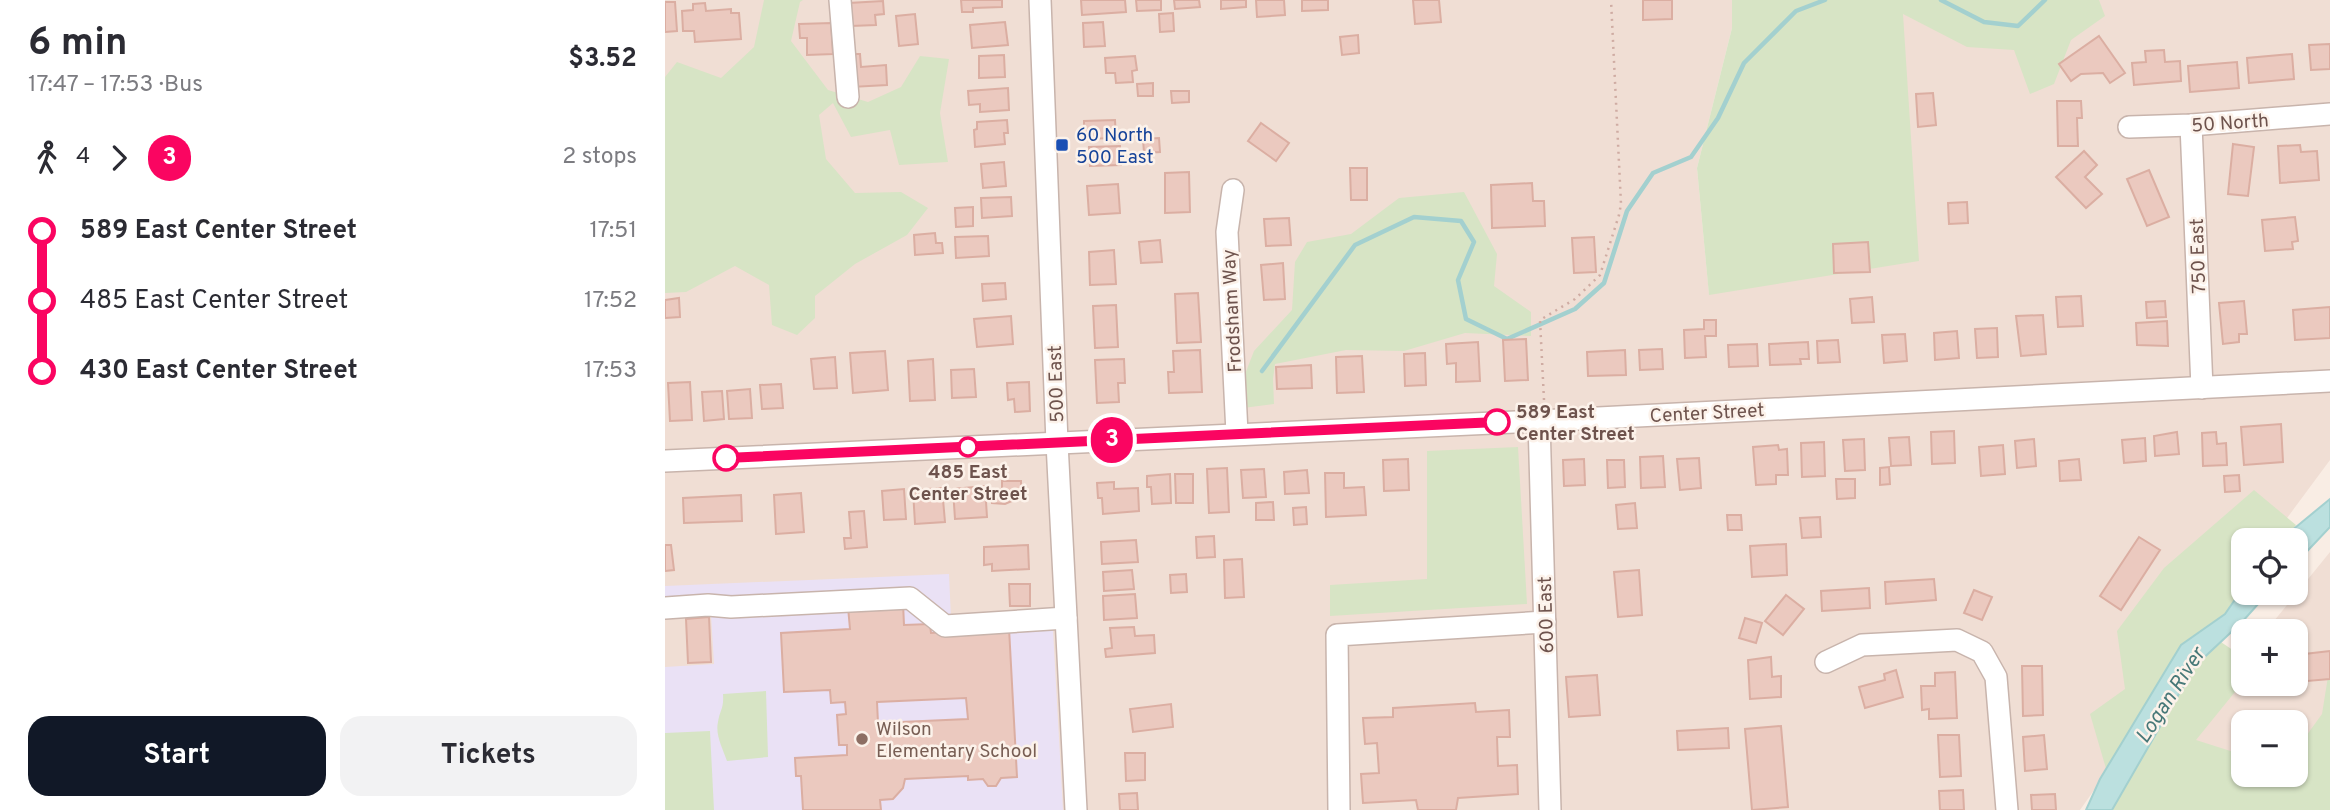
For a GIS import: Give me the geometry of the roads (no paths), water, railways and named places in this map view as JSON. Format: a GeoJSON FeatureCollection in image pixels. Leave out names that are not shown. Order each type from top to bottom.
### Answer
{"type":"FeatureCollection","features":[{"type":"Feature","properties":{"kind":"street"},"geometry":{"type":"LineString","coordinates":[[840,0],[848,97]]}},
{"type":"Feature","properties":{"kind":"street","name":"500 East"},"geometry":{"type":"LineString","coordinates":[[1039,0],[1076,810]]}},
{"type":"Feature","properties":{"kind":"street","name":"50 North"},"geometry":{"type":"LineString","coordinates":[[2129,127],[2330,114]]}},
{"type":"Feature","properties":{"kind":"street","name":"750 East"},"geometry":{"type":"LineString","coordinates":[[2192,125],[2202,387]]}},
{"type":"Feature","properties":{"kind":"street","name":"Frodsham Way"},"geometry":{"type":"LineString","coordinates":[[1233,190],[1227,232],[1237,433]]}},
{"type":"Feature","properties":{"kind":"street","name":"Center Street"},"geometry":{"type":"LineString","coordinates":[[665,461],[2330,381]]}},
{"type":"Feature","properties":{"kind":"street","name":"600 East"},"geometry":{"type":"LineString","coordinates":[[1539,421],[1550,810]]}},
{"type":"Feature","properties":{"kind":"street"},"geometry":{"type":"LineString","coordinates":[[665,608],[910,598],[945,626],[1066,618]]}},
{"type":"Feature","properties":{"kind":"street"},"geometry":{"type":"LineString","coordinates":[[1339,810],[1337,635],[1545,622]]}},
{"type":"Feature","properties":{"kind":"street"},"geometry":{"type":"LineString","coordinates":[[1826,662],[1862,645],[1957,640],[1982,652],[1996,677],[2007,810]]}},
{"type":"Feature","properties":{"kind":"water"},"geometry":{"type":"Polygon","coordinates":[[[2330,499],[2330,527],[2308,550],[2308,528],[2295,528],[2330,499]]]}},
{"type":"Feature","properties":{"kind":"water","name":"Logan River"},"geometry":{"type":"Polygon","coordinates":[[[2231,605],[2257,605],[2245,619],[2231,619],[2231,632],[2195,666],[2112,810],[2086,810],[2100,779],[2181,645],[2225,614],[2231,605]]]}},
{"type":"Feature","properties":{"kind":"waterway"},"geometry":{"type":"LineString","coordinates":[[1262,371],[1355,245],[1414,217],[1461,221],[1474,242],[1458,280],[1466,319],[1507,339],[1575,309],[1604,283],[1627,211],[1653,173],[1691,157],[1718,118],[1744,63],[1796,11],[1825,0]]}},
{"type":"Feature","properties":{"kind":"waterway"},"geometry":{"type":"LineString","coordinates":[[1941,0],[1984,22],[2018,26],[2045,0]]}},
{"type":"Feature","properties":{"kind":"place","name":"60 North 500 East"},"geometry":{"type":"Point","coordinates":[1062,145]}},
{"type":"Feature","properties":{"kind":"place","name":"589 East Center Street"},"geometry":{"type":"Point","coordinates":[1497,422]}},
{"type":"Feature","properties":{"kind":"place","name":"485 East Center Street"},"geometry":{"type":"Point","coordinates":[968,447]}},
{"type":"Feature","properties":{"kind":"place","name":"Wilson Elementary School"},"geometry":{"type":"Point","coordinates":[862,739]}}]}
